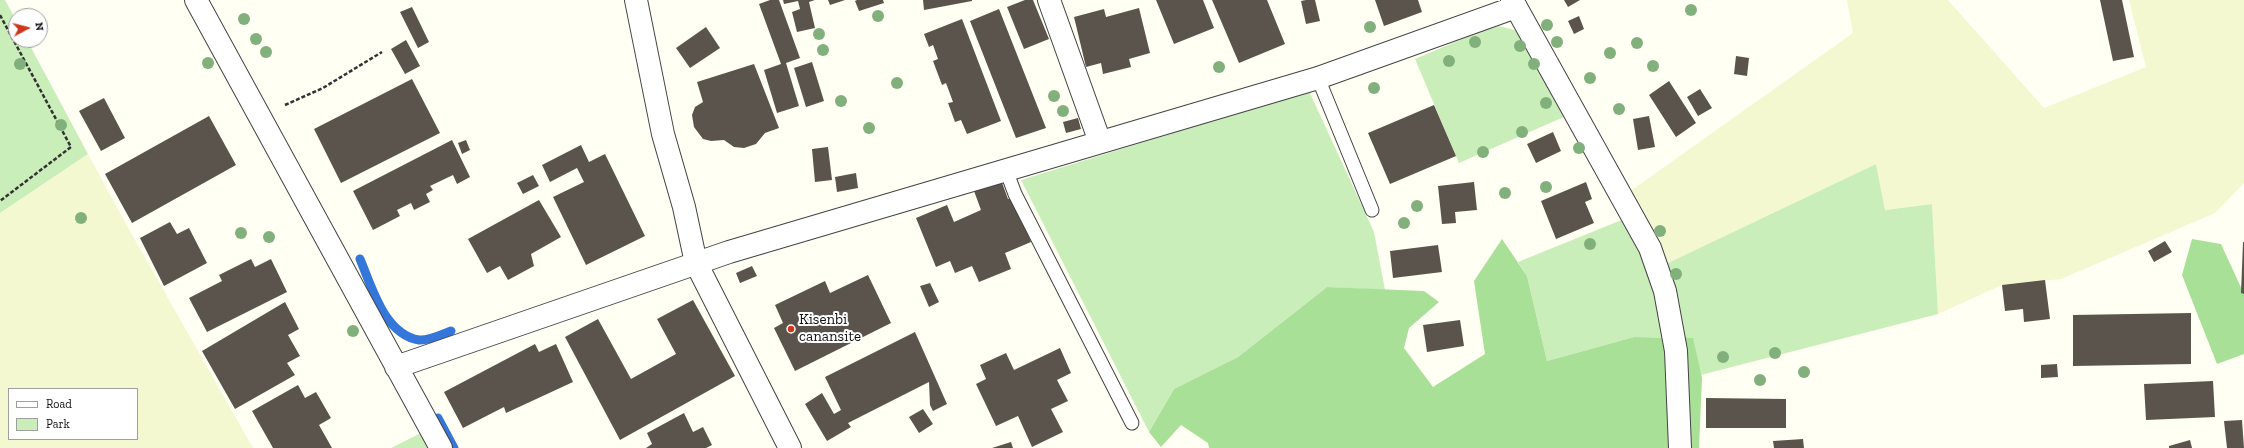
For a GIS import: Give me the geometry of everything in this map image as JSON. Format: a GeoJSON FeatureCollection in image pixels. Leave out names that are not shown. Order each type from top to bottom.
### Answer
{"type":"FeatureCollection","features":[{"type":"Feature","properties":{"kind":"street"},"geometry":{"type":"LineString","coordinates":[[196,0],[440,448]]}},
{"type":"Feature","properties":{"kind":"street"},"geometry":{"type":"LineString","coordinates":[[636,0],[663,134],[684,207],[696,263],[790,448]]}},
{"type":"Feature","properties":{"kind":"street"},"geometry":{"type":"LineString","coordinates":[[1049,0],[1100,142]]}},
{"type":"Feature","properties":{"kind":"street"},"geometry":{"type":"LineString","coordinates":[[396,366],[696,263],[1318,78],[1514,3],[1650,248],[1665,291],[1676,351],[1680,448]]}},
{"type":"Feature","properties":{"kind":"lane"},"geometry":{"type":"LineString","coordinates":[[1318,78],[1372,210]]}},
{"type":"Feature","properties":{"kind":"lane"},"geometry":{"type":"LineString","coordinates":[[1006,170],[1019,201],[1132,423]]}},
{"type":"Feature","properties":{"kind":"path"},"geometry":{"type":"LineString","coordinates":[[0,15],[72,147],[0,201]]}},
{"type":"Feature","properties":{"kind":"path"},"geometry":{"type":"LineString","coordinates":[[259,116],[323,88],[382,52]]}},
{"type":"Feature","properties":{"kind":"green space"},"geometry":{"type":"Polygon","coordinates":[[[0,0],[5,0],[9,8],[8,8],[8,48],[31,48],[88,154],[0,213],[0,0]]]}},
{"type":"Feature","properties":{"kind":"green space"},"geometry":{"type":"Polygon","coordinates":[[[1847,0],[1948,0],[2044,108],[2146,67],[2129,0],[2244,0],[2244,183],[2215,213],[2061,279],[2002,285],[1938,314],[1932,204],[1885,210],[1876,164],[1668,263],[1629,192],[1853,33],[1847,0]]]}},
{"type":"Feature","properties":{"kind":"green space"},"geometry":{"type":"Polygon","coordinates":[[[1499,26],[1522,32],[1566,116],[1459,163],[1415,59],[1481,31],[1499,26]]]}},
{"type":"Feature","properties":{"kind":"green space"},"geometry":{"type":"Polygon","coordinates":[[[1309,91],[1374,232],[1385,290],[1327,287],[1238,357],[1174,389],[1149,432],[1021,180],[1309,91]]]}},
{"type":"Feature","properties":{"kind":"green space"},"geometry":{"type":"Polygon","coordinates":[[[88,154],[253,448],[0,448],[0,213],[88,154]]]}},
{"type":"Feature","properties":{"kind":"green space"},"geometry":{"type":"Polygon","coordinates":[[[1876,164],[1885,210],[1932,204],[1938,314],[1689,378],[1668,263],[1876,164]]]}},
{"type":"Feature","properties":{"kind":"green space"},"geometry":{"type":"Polygon","coordinates":[[[1624,219],[1656,283],[1666,337],[1634,337],[1547,361],[1527,276],[1518,262],[1624,219]]]}},
{"type":"Feature","properties":{"kind":"green space"},"geometry":{"type":"Polygon","coordinates":[[[1502,239],[1527,276],[1547,361],[1634,337],[1693,338],[1702,378],[1699,448],[1209,448],[1208,443],[1181,425],[1161,447],[1149,432],[1174,389],[1238,357],[1327,287],[1424,291],[1439,302],[1409,328],[1404,348],[1433,387],[1485,354],[1474,281],[1502,239]]]}},
{"type":"Feature","properties":{"kind":"green space"},"geometry":{"type":"Polygon","coordinates":[[[2192,239],[2221,244],[2244,294],[2244,354],[2217,364],[2182,275],[2192,239]]]}},
{"type":"Feature","properties":{"kind":"green space"},"geometry":{"type":"Polygon","coordinates":[[[423,432],[431,448],[391,448],[423,432]]]}},
{"type":"Feature","properties":{"kind":"building"},"geometry":{"type":"Polygon","coordinates":[[[770,0],[779,0],[800,58],[786,63],[799,106],[777,113],[764,70],[781,64],[759,4],[770,0]]]}},
{"type":"Feature","properties":{"kind":"building"},"geometry":{"type":"Polygon","coordinates":[[[783,0],[815,0],[809,2],[815,28],[797,32],[792,12],[800,9],[798,1],[784,4],[783,0]]]}},
{"type":"Feature","properties":{"kind":"building"},"geometry":{"type":"Polygon","coordinates":[[[828,0],[845,0],[830,5],[828,0]]]}},
{"type":"Feature","properties":{"kind":"building"},"geometry":{"type":"Polygon","coordinates":[[[883,0],[884,3],[859,11],[855,1],[883,0]]]}},
{"type":"Feature","properties":{"kind":"building"},"geometry":{"type":"Polygon","coordinates":[[[923,0],[972,0],[972,1],[924,10],[923,0]]]}},
{"type":"Feature","properties":{"kind":"building"},"geometry":{"type":"Polygon","coordinates":[[[1025,0],[1033,0],[1049,39],[1024,49],[1007,7],[1025,0]]]}},
{"type":"Feature","properties":{"kind":"building"},"geometry":{"type":"Polygon","coordinates":[[[1156,0],[1203,0],[1214,28],[1174,44],[1156,0]]]}},
{"type":"Feature","properties":{"kind":"building"},"geometry":{"type":"Polygon","coordinates":[[[1212,0],[1267,0],[1285,44],[1239,63],[1212,0]]]}},
{"type":"Feature","properties":{"kind":"building"},"geometry":{"type":"Polygon","coordinates":[[[1315,0],[1320,21],[1306,24],[1301,1],[1315,0]]]}},
{"type":"Feature","properties":{"kind":"building"},"geometry":{"type":"Polygon","coordinates":[[[1375,0],[1418,0],[1422,12],[1384,26],[1375,0]]]}},
{"type":"Feature","properties":{"kind":"building"},"geometry":{"type":"Polygon","coordinates":[[[1564,0],[1580,0],[1568,7],[1564,0]]]}},
{"type":"Feature","properties":{"kind":"building"},"geometry":{"type":"Polygon","coordinates":[[[2100,0],[2122,0],[2134,57],[2113,61],[2100,0]]]}},
{"type":"Feature","properties":{"kind":"building"},"geometry":{"type":"Polygon","coordinates":[[[412,7],[429,42],[418,48],[400,12],[412,7]]]}},
{"type":"Feature","properties":{"kind":"building"},"geometry":{"type":"Polygon","coordinates":[[[1139,8],[1150,53],[1129,59],[1131,67],[1103,74],[1101,63],[1086,67],[1074,17],[1104,9],[1106,17],[1139,8]]]}},
{"type":"Feature","properties":{"kind":"building"},"geometry":{"type":"Polygon","coordinates":[[[999,9],[1046,128],[1016,138],[970,21],[999,9]]]}},
{"type":"Feature","properties":{"kind":"building"},"geometry":{"type":"Polygon","coordinates":[[[1579,16],[1584,29],[1574,34],[1568,21],[1579,16]]]}},
{"type":"Feature","properties":{"kind":"building"},"geometry":{"type":"Polygon","coordinates":[[[962,19],[1001,121],[967,134],[961,120],[955,122],[948,103],[953,102],[946,83],[942,85],[933,61],[938,59],[933,45],[929,47],[924,34],[962,19]]]}},
{"type":"Feature","properties":{"kind":"building"},"geometry":{"type":"Polygon","coordinates":[[[706,27],[720,48],[690,68],[676,48],[706,27]]]}},
{"type":"Feature","properties":{"kind":"building"},"geometry":{"type":"Polygon","coordinates":[[[406,40],[420,66],[405,74],[391,49],[406,40]]]}},
{"type":"Feature","properties":{"kind":"building"},"geometry":{"type":"Polygon","coordinates":[[[1736,56],[1749,58],[1747,76],[1734,74],[1736,56]]]}},
{"type":"Feature","properties":{"kind":"building"},"geometry":{"type":"Polygon","coordinates":[[[812,62],[824,101],[806,107],[794,68],[812,62]]]}},
{"type":"Feature","properties":{"kind":"building"},"geometry":{"type":"Polygon","coordinates":[[[754,64],[779,128],[765,133],[756,144],[744,148],[734,147],[724,140],[711,141],[703,139],[694,127],[692,115],[695,107],[703,102],[697,82],[754,64]]]}},
{"type":"Feature","properties":{"kind":"building"},"geometry":{"type":"Polygon","coordinates":[[[412,79],[440,133],[341,183],[314,129],[412,79]]]}},
{"type":"Feature","properties":{"kind":"building"},"geometry":{"type":"Polygon","coordinates":[[[1669,81],[1696,123],[1676,137],[1649,95],[1669,81]]]}},
{"type":"Feature","properties":{"kind":"building"},"geometry":{"type":"Polygon","coordinates":[[[1700,89],[1712,108],[1698,116],[1687,97],[1700,89]]]}},
{"type":"Feature","properties":{"kind":"building"},"geometry":{"type":"Polygon","coordinates":[[[104,98],[125,138],[101,151],[79,111],[104,98]]]}},
{"type":"Feature","properties":{"kind":"building"},"geometry":{"type":"Polygon","coordinates":[[[1434,105],[1456,156],[1390,184],[1368,133],[1434,105]]]}},
{"type":"Feature","properties":{"kind":"building"},"geometry":{"type":"Polygon","coordinates":[[[209,116],[236,165],[132,223],[105,174],[209,116]]]}},
{"type":"Feature","properties":{"kind":"building"},"geometry":{"type":"Polygon","coordinates":[[[1649,116],[1655,147],[1638,150],[1633,119],[1649,116]]]}},
{"type":"Feature","properties":{"kind":"building"},"geometry":{"type":"Polygon","coordinates":[[[1078,118],[1081,129],[1066,133],[1063,122],[1078,118]]]}},
{"type":"Feature","properties":{"kind":"building"},"geometry":{"type":"Polygon","coordinates":[[[1553,132],[1561,151],[1536,163],[1527,144],[1553,132]]]}},
{"type":"Feature","properties":{"kind":"building"},"geometry":{"type":"Polygon","coordinates":[[[452,140],[470,177],[457,184],[453,175],[430,186],[433,190],[426,194],[430,202],[414,210],[411,203],[397,210],[400,216],[373,230],[353,191],[452,140]]]}},
{"type":"Feature","properties":{"kind":"building"},"geometry":{"type":"Polygon","coordinates":[[[466,140],[470,150],[462,154],[458,143],[466,140]]]}},
{"type":"Feature","properties":{"kind":"building"},"geometry":{"type":"Polygon","coordinates":[[[581,145],[589,162],[605,154],[645,236],[586,265],[553,197],[584,182],[577,168],[550,182],[542,165],[581,145]]]}},
{"type":"Feature","properties":{"kind":"building"},"geometry":{"type":"Polygon","coordinates":[[[828,147],[832,180],[815,182],[812,149],[828,147]]]}},
{"type":"Feature","properties":{"kind":"building"},"geometry":{"type":"Polygon","coordinates":[[[856,173],[858,188],[837,192],[835,177],[856,173]]]}},
{"type":"Feature","properties":{"kind":"building"},"geometry":{"type":"Polygon","coordinates":[[[533,175],[539,186],[523,194],[517,183],[533,175]]]}},
{"type":"Feature","properties":{"kind":"building"},"geometry":{"type":"Polygon","coordinates":[[[1001,180],[1008,199],[1012,197],[1031,242],[1005,253],[1011,269],[979,282],[972,266],[955,273],[950,261],[936,267],[916,218],[947,205],[954,222],[981,210],[974,191],[1001,180]]]}},
{"type":"Feature","properties":{"kind":"building"},"geometry":{"type":"Polygon","coordinates":[[[1474,182],[1477,210],[1455,212],[1456,223],[1442,224],[1438,186],[1474,182]]]}},
{"type":"Feature","properties":{"kind":"building"},"geometry":{"type":"Polygon","coordinates":[[[1586,182],[1592,199],[1585,202],[1594,223],[1556,239],[1541,201],[1586,182]]]}},
{"type":"Feature","properties":{"kind":"building"},"geometry":{"type":"Polygon","coordinates":[[[539,200],[561,237],[531,254],[534,266],[508,280],[500,266],[487,273],[468,239],[539,200]]]}},
{"type":"Feature","properties":{"kind":"building"},"geometry":{"type":"Polygon","coordinates":[[[170,222],[177,234],[189,228],[207,263],[164,286],[140,238],[170,222]]]}},
{"type":"Feature","properties":{"kind":"building"},"geometry":{"type":"Polygon","coordinates":[[[2165,241],[2172,252],[2154,262],[2148,251],[2165,241]]]}},
{"type":"Feature","properties":{"kind":"building"},"geometry":{"type":"Polygon","coordinates":[[[2244,242],[2244,294],[2241,293],[2244,242]]]}},
{"type":"Feature","properties":{"kind":"building"},"geometry":{"type":"Polygon","coordinates":[[[1438,245],[1442,272],[1393,278],[1390,251],[1438,245]]]}},
{"type":"Feature","properties":{"kind":"building"},"geometry":{"type":"Polygon","coordinates":[[[251,259],[255,267],[271,259],[287,292],[207,332],[189,298],[222,281],[219,275],[251,259]]]}},
{"type":"Feature","properties":{"kind":"building"},"geometry":{"type":"Polygon","coordinates":[[[752,266],[757,276],[740,283],[736,273],[752,266]]]}},
{"type":"Feature","properties":{"kind":"building"},"geometry":{"type":"Polygon","coordinates":[[[868,275],[891,323],[795,371],[774,328],[783,323],[775,305],[825,281],[830,293],[868,275]]]}},
{"type":"Feature","properties":{"kind":"building"},"geometry":{"type":"Polygon","coordinates":[[[2045,280],[2050,319],[2024,322],[2023,309],[2005,311],[2002,285],[2045,280]]]}},
{"type":"Feature","properties":{"kind":"building"},"geometry":{"type":"Polygon","coordinates":[[[930,283],[939,302],[929,307],[920,286],[930,283]]]}},
{"type":"Feature","properties":{"kind":"building"},"geometry":{"type":"Polygon","coordinates":[[[693,300],[735,376],[620,440],[565,337],[598,319],[631,379],[676,354],[657,319],[693,300]]]}},
{"type":"Feature","properties":{"kind":"building"},"geometry":{"type":"Polygon","coordinates":[[[285,302],[299,329],[288,335],[300,356],[287,363],[295,375],[235,409],[202,351],[285,302]]]}},
{"type":"Feature","properties":{"kind":"building"},"geometry":{"type":"Polygon","coordinates":[[[2191,313],[2191,364],[2073,366],[2073,315],[2191,313]]]}},
{"type":"Feature","properties":{"kind":"building"},"geometry":{"type":"Polygon","coordinates":[[[1460,320],[1464,346],[1427,352],[1423,325],[1460,320]]]}},
{"type":"Feature","properties":{"kind":"building"},"geometry":{"type":"Polygon","coordinates":[[[915,332],[947,404],[933,411],[930,405],[929,382],[848,423],[851,427],[827,441],[805,404],[822,393],[834,414],[841,410],[825,377],[915,332]]]}},
{"type":"Feature","properties":{"kind":"building"},"geometry":{"type":"Polygon","coordinates":[[[535,344],[539,352],[556,344],[573,382],[506,413],[504,407],[463,428],[444,392],[535,344]]]}},
{"type":"Feature","properties":{"kind":"building"},"geometry":{"type":"Polygon","coordinates":[[[1060,348],[1071,373],[1057,380],[1068,401],[1051,409],[1063,432],[1032,447],[1018,416],[996,426],[976,384],[986,379],[980,365],[1006,353],[1014,370],[1060,348]]]}},
{"type":"Feature","properties":{"kind":"building"},"geometry":{"type":"Polygon","coordinates":[[[2057,364],[2058,377],[2041,378],[2041,365],[2057,364]]]}},
{"type":"Feature","properties":{"kind":"building"},"geometry":{"type":"Polygon","coordinates":[[[2213,381],[2215,417],[2146,420],[2144,384],[2213,381]]]}},
{"type":"Feature","properties":{"kind":"building"},"geometry":{"type":"Polygon","coordinates":[[[298,385],[305,398],[316,392],[331,418],[319,425],[332,448],[273,448],[252,411],[298,385]]]}},
{"type":"Feature","properties":{"kind":"building"},"geometry":{"type":"Polygon","coordinates":[[[1706,398],[1786,399],[1786,428],[1706,428],[1706,398]]]}},
{"type":"Feature","properties":{"kind":"building"},"geometry":{"type":"Polygon","coordinates":[[[923,409],[933,424],[919,433],[909,417],[923,409]]]}},
{"type":"Feature","properties":{"kind":"building"},"geometry":{"type":"Polygon","coordinates":[[[684,413],[693,432],[703,427],[712,445],[706,448],[646,448],[652,444],[647,433],[684,413]]]}},
{"type":"Feature","properties":{"kind":"building"},"geometry":{"type":"Polygon","coordinates":[[[2242,420],[2244,448],[2227,448],[2224,421],[2242,420]]]}},
{"type":"Feature","properties":{"kind":"building"},"geometry":{"type":"Polygon","coordinates":[[[1803,439],[1804,448],[1774,448],[1773,441],[1803,439]]]}},
{"type":"Feature","properties":{"kind":"building"},"geometry":{"type":"Polygon","coordinates":[[[2190,440],[2192,448],[2169,448],[2169,446],[2190,440]]]}},
{"type":"Feature","properties":{"kind":"building"},"geometry":{"type":"Polygon","coordinates":[[[1011,442],[1013,448],[992,448],[1011,442]]]}},
{"type":"Feature","properties":{"kind":"waterway"},"geometry":{"type":"LineString","coordinates":[[360,259],[381,308],[397,329],[407,336],[419,340],[431,338],[451,331]]}},
{"type":"Feature","properties":{"kind":"waterway"},"geometry":{"type":"LineString","coordinates":[[438,418],[454,448]]}},
{"type":"Feature","properties":{"kind":"place","name":"Kisenbi canansite"},"geometry":{"type":"Point","coordinates":[791,329]}}]}
